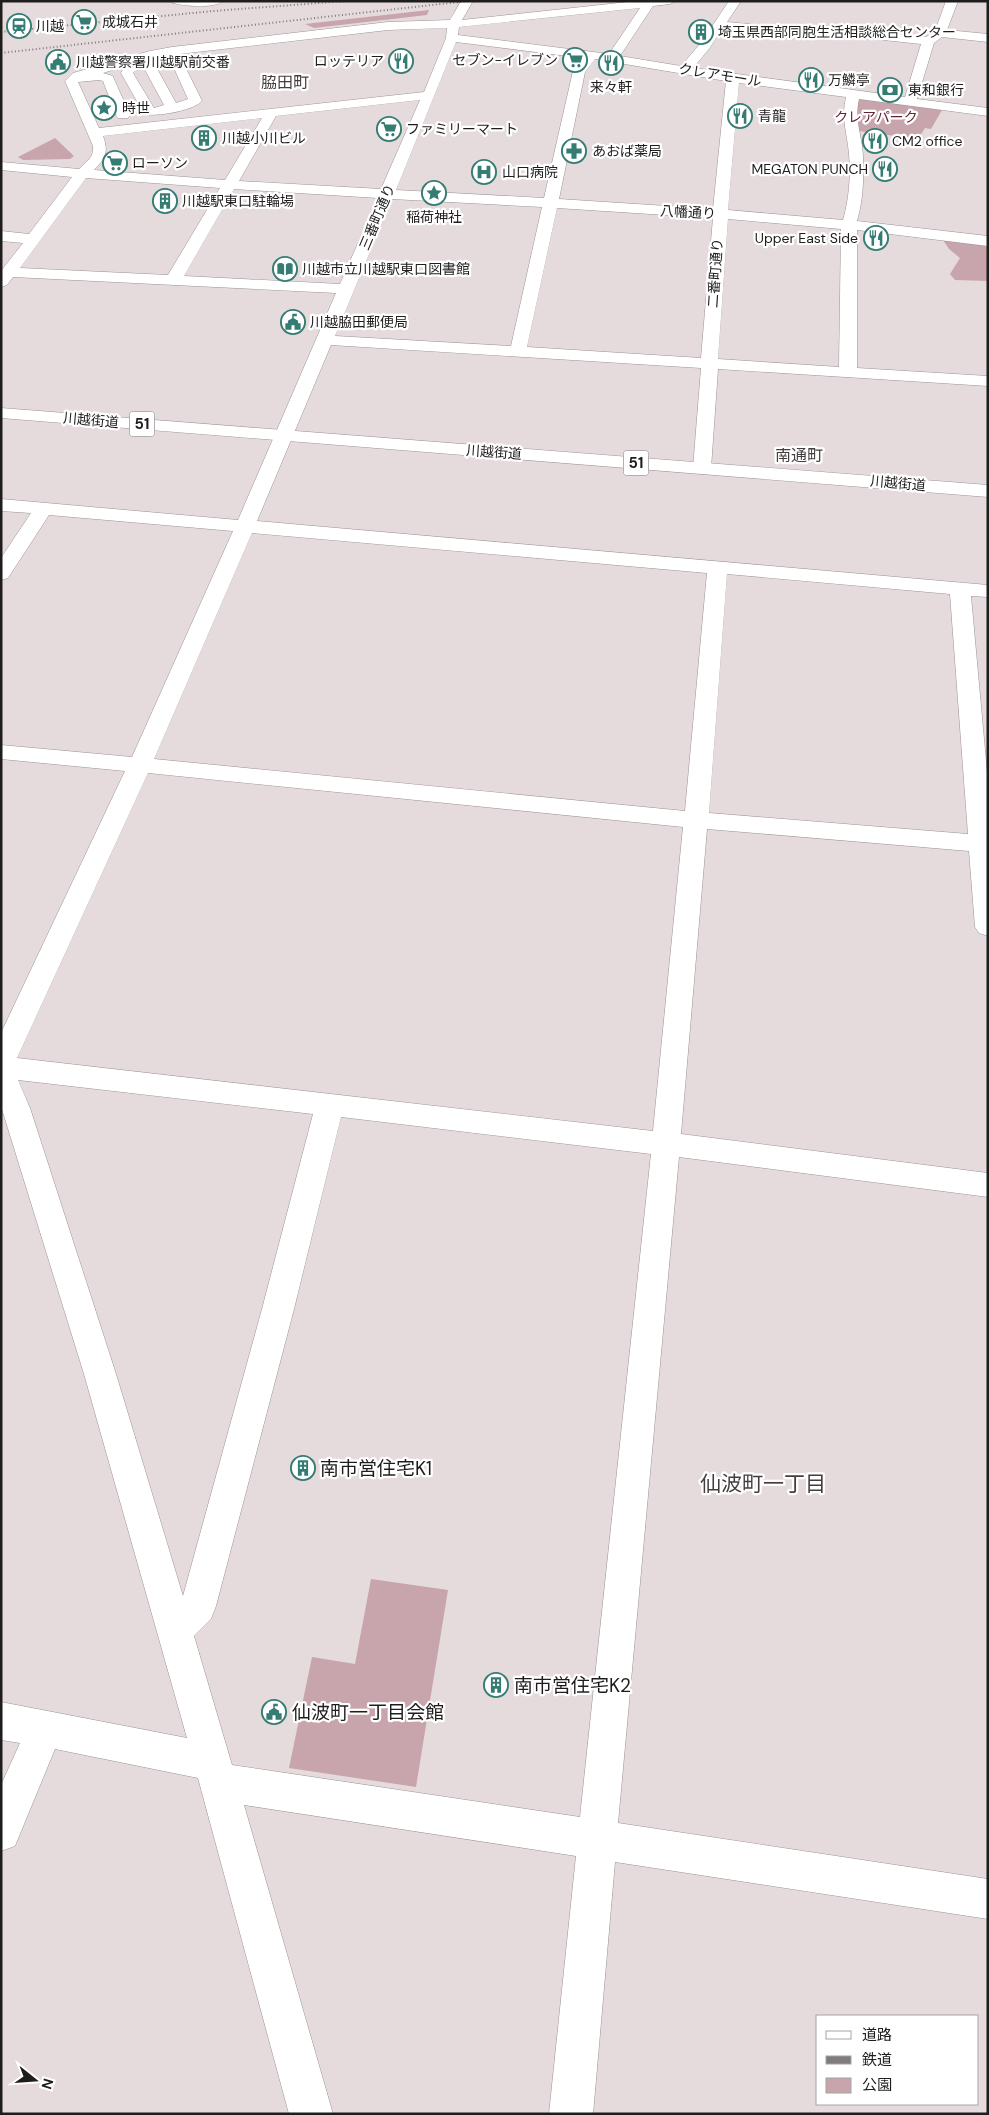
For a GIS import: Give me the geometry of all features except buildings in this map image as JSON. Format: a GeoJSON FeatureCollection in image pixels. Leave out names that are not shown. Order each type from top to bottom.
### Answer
{"type":"FeatureCollection","features":[{"type":"Feature","properties":{"kind":"street"},"geometry":{"type":"LineString","coordinates":[[177,1],[186,3],[217,1]]}},
{"type":"Feature","properties":{"kind":"street"},"geometry":{"type":"LineString","coordinates":[[454,23],[467,1]]}},
{"type":"Feature","properties":{"kind":"street"},"geometry":{"type":"LineString","coordinates":[[73,79],[154,54],[179,53],[388,26],[479,23],[670,1]]}},
{"type":"Feature","properties":{"kind":"street"},"geometry":{"type":"LineString","coordinates":[[685,69],[705,46],[735,1]]}},
{"type":"Feature","properties":{"kind":"street"},"geometry":{"type":"LineString","coordinates":[[720,25],[928,41],[940,33],[952,1]]}},
{"type":"Feature","properties":{"kind":"street"},"geometry":{"type":"LineString","coordinates":[[612,58],[648,4]]}},
{"type":"Feature","properties":{"kind":"street","name":"三番町通り"},"geometry":{"type":"LineString","coordinates":[[1,1062],[139,765],[245,527],[429,95],[452,38],[454,23]]}},
{"type":"Feature","properties":{"kind":"street"},"geometry":{"type":"LineString","coordinates":[[940,33],[988,38]]}},
{"type":"Feature","properties":{"kind":"street","name":"クレアモール"},"geometry":{"type":"LineString","coordinates":[[452,38],[592,55],[733,78],[988,112]]}},
{"type":"Feature","properties":{"kind":"street"},"geometry":{"type":"LineString","coordinates":[[910,102],[928,41]]}},
{"type":"Feature","properties":{"kind":"street"},"geometry":{"type":"LineString","coordinates":[[148,111],[127,73],[130,68],[179,53]]}},
{"type":"Feature","properties":{"kind":"street"},"geometry":{"type":"LineString","coordinates":[[83,111],[88,115],[113,116],[172,108],[194,102],[195,99],[182,76],[179,53]]}},
{"type":"Feature","properties":{"kind":"street"},"geometry":{"type":"LineString","coordinates":[[518,352],[579,71],[592,55]]}},
{"type":"Feature","properties":{"kind":"street"},"geometry":{"type":"LineString","coordinates":[[148,63],[172,108]]}},
{"type":"Feature","properties":{"kind":"street"},"geometry":{"type":"LineString","coordinates":[[73,79],[100,76],[108,79],[113,116]]}},
{"type":"Feature","properties":{"kind":"street","name":"二番町通り"},"geometry":{"type":"LineString","coordinates":[[702,468],[726,137],[733,78]]}},
{"type":"Feature","properties":{"kind":"street"},"geometry":{"type":"LineString","coordinates":[[73,79],[72,84],[83,111],[101,132]]}},
{"type":"Feature","properties":{"kind":"street"},"geometry":{"type":"LineString","coordinates":[[848,372],[849,225],[854,207],[856,153],[849,113],[853,94]]}},
{"type":"Feature","properties":{"kind":"street"},"geometry":{"type":"LineString","coordinates":[[101,132],[429,95]]}},
{"type":"Feature","properties":{"kind":"street"},"geometry":{"type":"LineString","coordinates":[[174,279],[272,112]]}},
{"type":"Feature","properties":{"kind":"street"},"geometry":{"type":"LineString","coordinates":[[5,277],[82,174],[95,162],[100,151],[101,132],[105,120],[113,116]]}},
{"type":"Feature","properties":{"kind":"street","name":"八幡通り"},"geometry":{"type":"LineString","coordinates":[[1,166],[230,186],[720,214],[849,225],[988,241]]}},
{"type":"Feature","properties":{"kind":"street"},"geometry":{"type":"LineString","coordinates":[[1,236],[34,239]]}},
{"type":"Feature","properties":{"kind":"street"},"geometry":{"type":"LineString","coordinates":[[5,277],[174,279],[346,289]]}},
{"type":"Feature","properties":{"kind":"street"},"geometry":{"type":"LineString","coordinates":[[324,340],[988,381]]}},
{"type":"Feature","properties":{"kind":"street","name":"川越街道"},"geometry":{"type":"LineString","coordinates":[[1,413],[988,491]]}},
{"type":"Feature","properties":{"kind":"street"},"geometry":{"type":"LineString","coordinates":[[1,506],[988,591]]}},
{"type":"Feature","properties":{"kind":"street"},"geometry":{"type":"LineString","coordinates":[[1,574],[43,509]]}},
{"type":"Feature","properties":{"kind":"street"},"geometry":{"type":"LineString","coordinates":[[571,2114],[667,1144],[697,820],[717,568]]}},
{"type":"Feature","properties":{"kind":"street"},"geometry":{"type":"LineString","coordinates":[[960,589],[984,843],[988,927]]}},
{"type":"Feature","properties":{"kind":"street"},"geometry":{"type":"LineString","coordinates":[[1,752],[416,790],[697,820],[984,843]]}},
{"type":"Feature","properties":{"kind":"street"},"geometry":{"type":"LineString","coordinates":[[1,1067],[667,1144],[988,1185]]}},
{"type":"Feature","properties":{"kind":"street"},"geometry":{"type":"LineString","coordinates":[[1,1071],[16,1108],[100,1374],[175,1631],[311,2114]]}},
{"type":"Feature","properties":{"kind":"street"},"geometry":{"type":"LineString","coordinates":[[175,1631],[198,1606],[278,1309],[330,1105]]}},
{"type":"Feature","properties":{"kind":"street"},"geometry":{"type":"LineString","coordinates":[[1,1722],[45,1728],[215,1772],[599,1841],[988,1899]]}},
{"type":"Feature","properties":{"kind":"street"},"geometry":{"type":"LineString","coordinates":[[1,1832],[45,1728]]}},
{"type":"Feature","properties":{"kind":"green space"},"geometry":{"type":"Polygon","coordinates":[[[429,10],[427,15],[314,28],[305,24],[429,10]]]}},
{"type":"Feature","properties":{"kind":"green space","name":"クレアパーク"},"geometry":{"type":"Polygon","coordinates":[[[857,97],[942,110],[931,129],[925,128],[918,139],[858,131],[857,97]]]}},
{"type":"Feature","properties":{"kind":"green space"},"geometry":{"type":"Polygon","coordinates":[[[55,138],[74,156],[70,159],[23,160],[18,157],[55,138]]]}},
{"type":"Feature","properties":{"kind":"green space"},"geometry":{"type":"Polygon","coordinates":[[[943,240],[975,243],[988,247],[988,281],[955,280],[950,274],[960,258],[949,249],[943,240]]]}},
{"type":"Feature","properties":{"kind":"green space"},"geometry":{"type":"Polygon","coordinates":[[[371,1579],[448,1590],[416,1787],[289,1768],[312,1657],[355,1664],[371,1579]]]}},
{"type":"Feature","properties":{"kind":"railway"},"geometry":{"type":"LineString","coordinates":[[1,32],[213,11],[346,1]]}},
{"type":"Feature","properties":{"kind":"railway"},"geometry":{"type":"LineString","coordinates":[[1,53],[468,1]]}},
{"type":"Feature","properties":{"kind":"place","name":"成城石井"},"geometry":{"type":"Point","coordinates":[84,22]}},
{"type":"Feature","properties":{"kind":"place","name":"川越"},"geometry":{"type":"Point","coordinates":[19,26]}},
{"type":"Feature","properties":{"kind":"place","name":"埼玉県西部同胞生活相談総合センター"},"geometry":{"type":"Point","coordinates":[701,32]}},
{"type":"Feature","properties":{"kind":"place","name":"セブン-イレブン"},"geometry":{"type":"Point","coordinates":[575,60]}},
{"type":"Feature","properties":{"kind":"place","name":"ロッテリア"},"geometry":{"type":"Point","coordinates":[401,61]}},
{"type":"Feature","properties":{"kind":"place","name":"川越警察署川越駅前交番"},"geometry":{"type":"Point","coordinates":[58,62]}},
{"type":"Feature","properties":{"kind":"place","name":"来々軒"},"geometry":{"type":"Point","coordinates":[611,63]}},
{"type":"Feature","properties":{"kind":"place","name":"万鱗亭"},"geometry":{"type":"Point","coordinates":[811,80]}},
{"type":"Feature","properties":{"kind":"place","name":"東和銀行"},"geometry":{"type":"Point","coordinates":[890,90]}},
{"type":"Feature","properties":{"kind":"place","name":"時世"},"geometry":{"type":"Point","coordinates":[104,108]}},
{"type":"Feature","properties":{"kind":"place","name":"青龍"},"geometry":{"type":"Point","coordinates":[740,116]}},
{"type":"Feature","properties":{"kind":"place","name":"ファミリーマート"},"geometry":{"type":"Point","coordinates":[389,129]}},
{"type":"Feature","properties":{"kind":"place","name":"川越小川ビル"},"geometry":{"type":"Point","coordinates":[204,138]}},
{"type":"Feature","properties":{"kind":"place","name":"CM2 office"},"geometry":{"type":"Point","coordinates":[875,141]}},
{"type":"Feature","properties":{"kind":"place","name":"あおば薬局"},"geometry":{"type":"Point","coordinates":[574,151]}},
{"type":"Feature","properties":{"kind":"place","name":"ローソン"},"geometry":{"type":"Point","coordinates":[115,163]}},
{"type":"Feature","properties":{"kind":"place","name":"MEGATON PUNCH"},"geometry":{"type":"Point","coordinates":[885,169]}},
{"type":"Feature","properties":{"kind":"place","name":"山口病院"},"geometry":{"type":"Point","coordinates":[484,172]}},
{"type":"Feature","properties":{"kind":"place","name":"稲荷神社"},"geometry":{"type":"Point","coordinates":[434,193]}},
{"type":"Feature","properties":{"kind":"place","name":"川越駅東口駐輪場"},"geometry":{"type":"Point","coordinates":[165,201]}},
{"type":"Feature","properties":{"kind":"place","name":"Upper East Side"},"geometry":{"type":"Point","coordinates":[876,238]}},
{"type":"Feature","properties":{"kind":"place","name":"川越市立川越駅東口図書館"},"geometry":{"type":"Point","coordinates":[285,269]}},
{"type":"Feature","properties":{"kind":"place","name":"川越脇田郵便局"},"geometry":{"type":"Point","coordinates":[293,322]}},
{"type":"Feature","properties":{"kind":"place","name":"南市営住宅K1"},"geometry":{"type":"Point","coordinates":[303,1468]}},
{"type":"Feature","properties":{"kind":"place","name":"南市営住宅K2"},"geometry":{"type":"Point","coordinates":[496,1685]}},
{"type":"Feature","properties":{"kind":"place","name":"仙波町一丁目会館"},"geometry":{"type":"Point","coordinates":[274,1712]}},
{"type":"Feature","properties":{"kind":"district","name":"脇田町"},"geometry":{"type":"Point","coordinates":[285,82]}},
{"type":"Feature","properties":{"kind":"district","name":"南通町"},"geometry":{"type":"Point","coordinates":[799,455]}},
{"type":"Feature","properties":{"kind":"district","name":"仙波町一丁目"},"geometry":{"type":"Point","coordinates":[763,1484]}}]}
